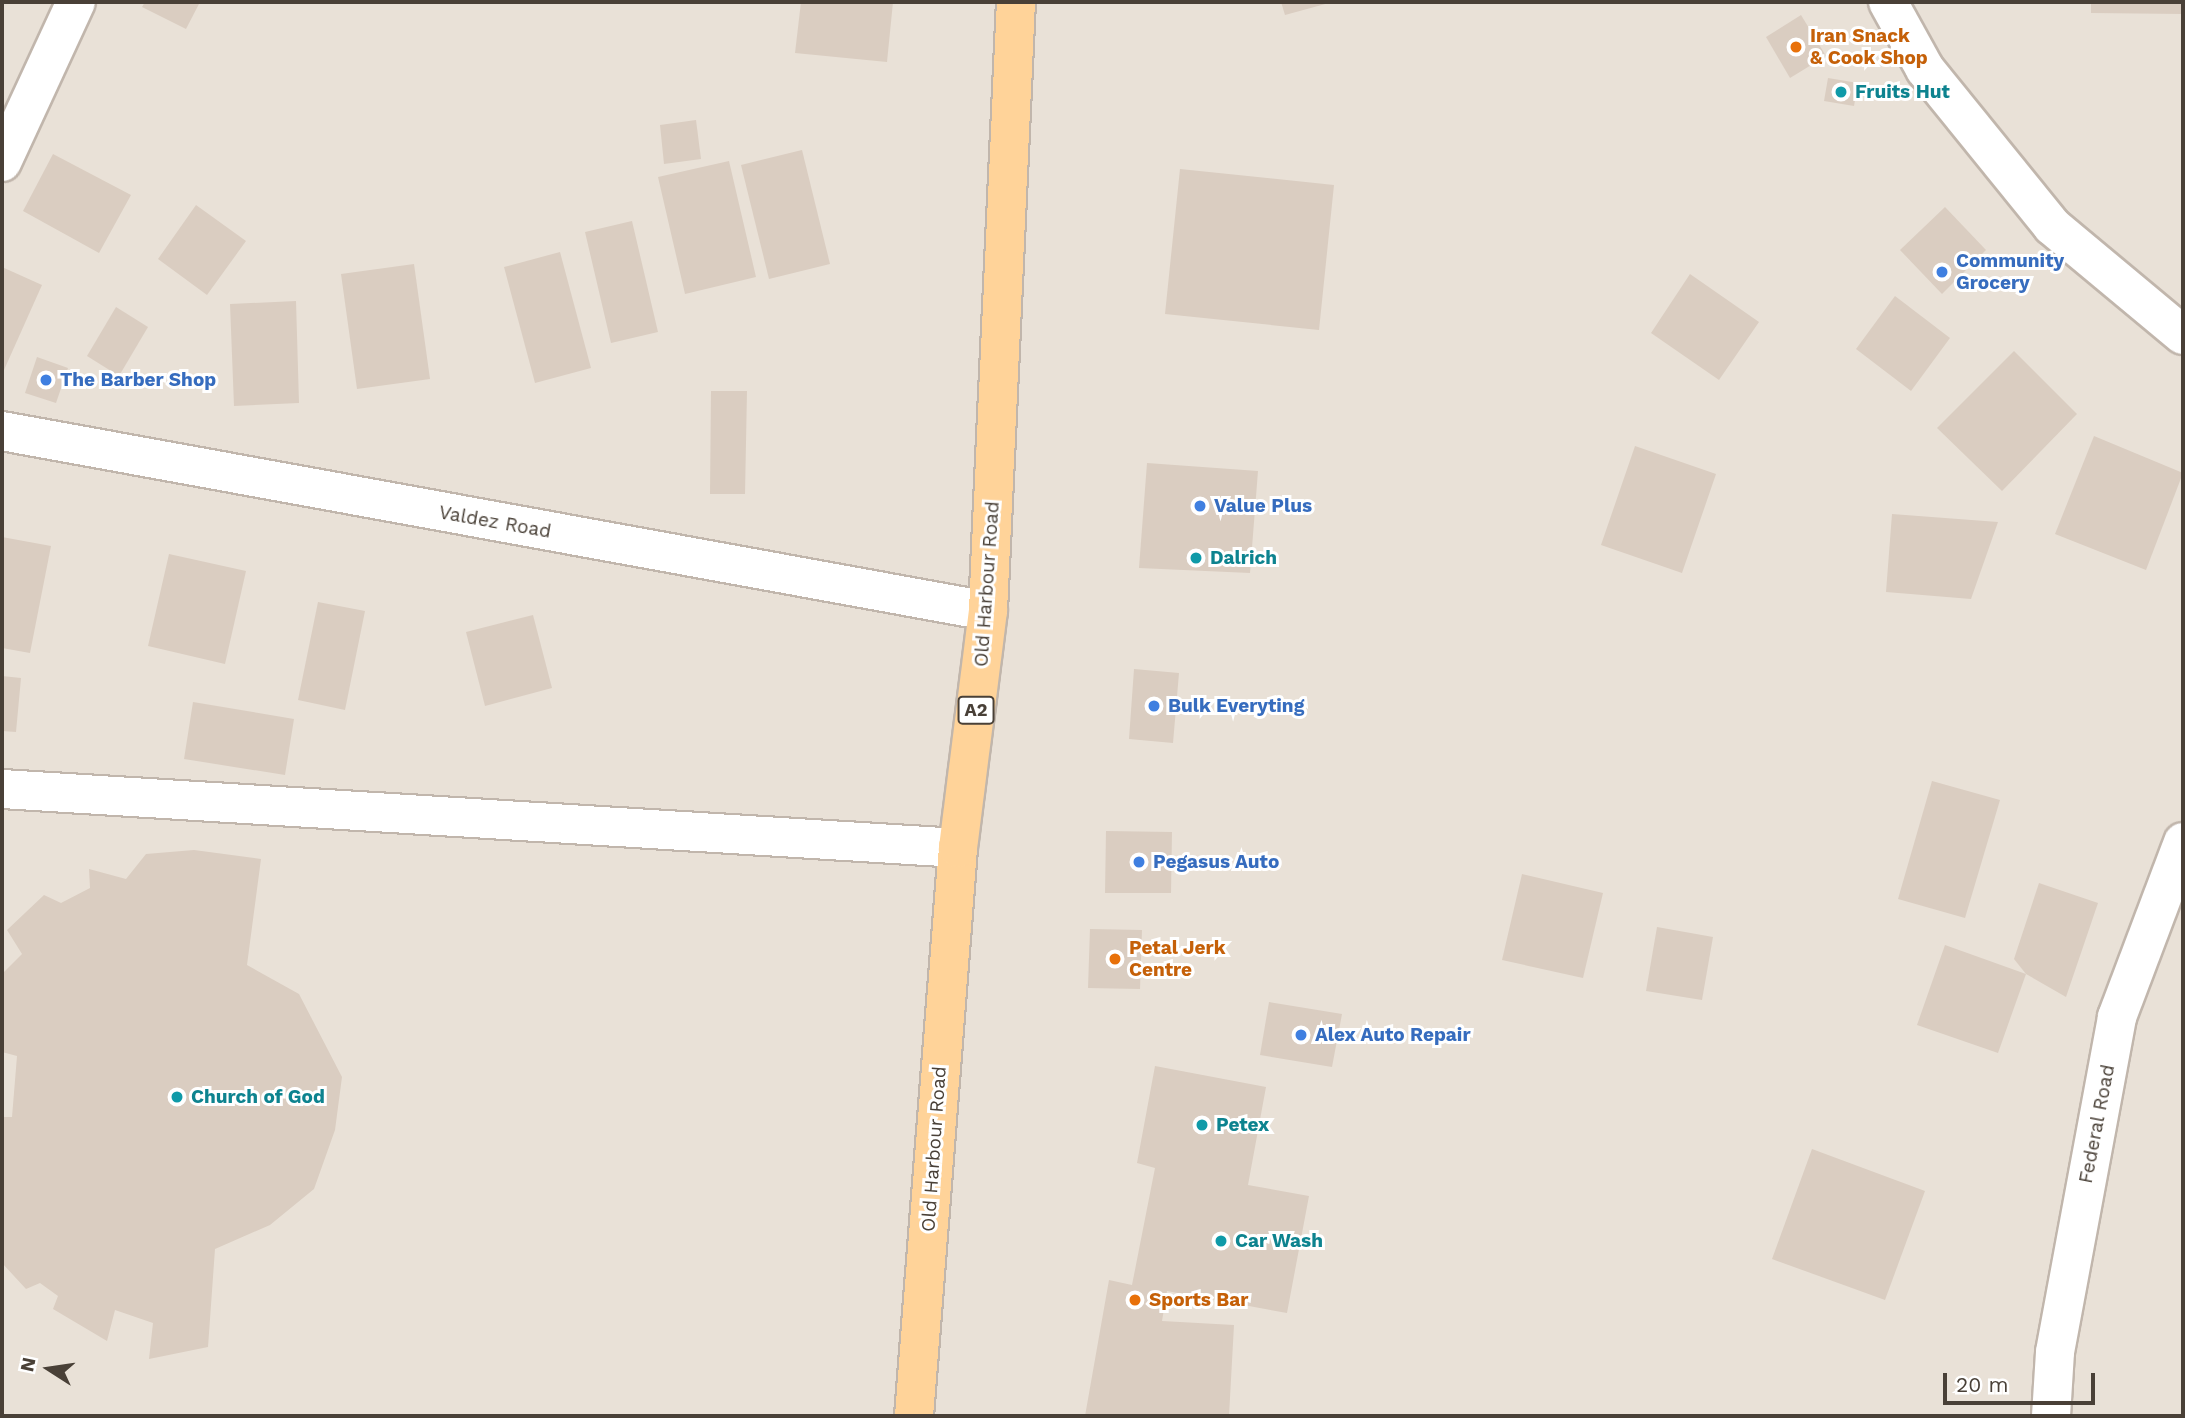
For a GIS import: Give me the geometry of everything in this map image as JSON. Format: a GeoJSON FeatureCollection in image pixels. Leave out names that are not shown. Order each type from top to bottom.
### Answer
{"type":"FeatureCollection","features":[{"type":"Feature","properties":{"kind":"main road","name":"Old Harbour Road"},"geometry":{"type":"LineString","coordinates":[[914,1416],[958,848],[988,611],[1016,2]]}},
{"type":"Feature","properties":{"kind":"street"},"geometry":{"type":"LineString","coordinates":[[2,162],[76,2]]}},
{"type":"Feature","properties":{"kind":"street"},"geometry":{"type":"LineString","coordinates":[[1888,2],[1925,69],[2052,226],[2183,335]]}},
{"type":"Feature","properties":{"kind":"street","name":"Valdez Road"},"geometry":{"type":"LineString","coordinates":[[2,431],[988,611]]}},
{"type":"Feature","properties":{"kind":"street"},"geometry":{"type":"LineString","coordinates":[[2,789],[958,848]]}},
{"type":"Feature","properties":{"kind":"street","name":"Federal Road"},"geometry":{"type":"LineString","coordinates":[[2051,1416],[2055,1352],[2117,1017],[2183,842]]}},
{"type":"Feature","properties":{"kind":"shaded area"},"geometry":{"type":"Polygon","coordinates":[[[2,2],[2183,2],[2183,1416],[2,1416],[2,2]]]}},
{"type":"Feature","properties":{"kind":"building"},"geometry":{"type":"Polygon","coordinates":[[[145,2],[200,2],[186,29],[142,7],[145,2]]]}},
{"type":"Feature","properties":{"kind":"building"},"geometry":{"type":"Polygon","coordinates":[[[801,2],[893,2],[887,62],[795,53],[801,2]]]}},
{"type":"Feature","properties":{"kind":"building"},"geometry":{"type":"Polygon","coordinates":[[[1281,2],[1329,2],[1329,3],[1285,15],[1281,2]]]}},
{"type":"Feature","properties":{"kind":"building"},"geometry":{"type":"Polygon","coordinates":[[[2091,2],[2183,2],[2183,14],[2091,13],[2091,2]]]}},
{"type":"Feature","properties":{"kind":"building","name":"Iran Snack & Cook Shop"},"geometry":{"type":"Polygon","coordinates":[[[1801,15],[1826,56],[1790,78],[1766,37],[1801,15]]]}},
{"type":"Feature","properties":{"kind":"building","name":"Fruits Hut"},"geometry":{"type":"Polygon","coordinates":[[[1828,78],[1858,83],[1854,106],[1824,101],[1828,78]]]}},
{"type":"Feature","properties":{"kind":"building"},"geometry":{"type":"Polygon","coordinates":[[[696,120],[701,159],[664,164],[660,125],[696,120]]]}},
{"type":"Feature","properties":{"kind":"building"},"geometry":{"type":"Polygon","coordinates":[[[802,150],[830,264],[769,279],[741,165],[802,150]]]}},
{"type":"Feature","properties":{"kind":"building"},"geometry":{"type":"Polygon","coordinates":[[[53,154],[131,195],[99,253],[23,211],[53,154]]]}},
{"type":"Feature","properties":{"kind":"building"},"geometry":{"type":"Polygon","coordinates":[[[729,161],[756,277],[685,294],[658,177],[729,161]]]}},
{"type":"Feature","properties":{"kind":"building"},"geometry":{"type":"Polygon","coordinates":[[[1180,169],[1334,185],[1319,330],[1165,314],[1180,169]]]}},
{"type":"Feature","properties":{"kind":"building"},"geometry":{"type":"Polygon","coordinates":[[[196,205],[246,241],[207,295],[158,259],[196,205]]]}},
{"type":"Feature","properties":{"kind":"building","name":"Community Grocery"},"geometry":{"type":"Polygon","coordinates":[[[1945,207],[1986,250],[1942,294],[1900,250],[1945,207]]]}},
{"type":"Feature","properties":{"kind":"building"},"geometry":{"type":"Polygon","coordinates":[[[632,221],[658,332],[611,343],[585,232],[632,221]]]}},
{"type":"Feature","properties":{"kind":"building"},"geometry":{"type":"Polygon","coordinates":[[[560,252],[591,368],[535,383],[504,267],[560,252]]]}},
{"type":"Feature","properties":{"kind":"building"},"geometry":{"type":"Polygon","coordinates":[[[414,264],[430,379],[357,389],[341,274],[414,264]]]}},
{"type":"Feature","properties":{"kind":"building"},"geometry":{"type":"Polygon","coordinates":[[[2,267],[42,285],[4,370],[2,369],[2,267]]]}},
{"type":"Feature","properties":{"kind":"building"},"geometry":{"type":"Polygon","coordinates":[[[1690,274],[1759,322],[1719,380],[1651,333],[1690,274]]]}},
{"type":"Feature","properties":{"kind":"building"},"geometry":{"type":"Polygon","coordinates":[[[1895,296],[1950,338],[1911,391],[1856,349],[1895,296]]]}},
{"type":"Feature","properties":{"kind":"building"},"geometry":{"type":"Polygon","coordinates":[[[296,301],[299,403],[234,406],[230,304],[296,301]]]}},
{"type":"Feature","properties":{"kind":"building"},"geometry":{"type":"Polygon","coordinates":[[[116,307],[148,327],[119,376],[87,356],[116,307]]]}},
{"type":"Feature","properties":{"kind":"building"},"geometry":{"type":"Polygon","coordinates":[[[2014,351],[2077,414],[2002,491],[1937,428],[2014,351]]]}},
{"type":"Feature","properties":{"kind":"building","name":"The Barber Shop"},"geometry":{"type":"Polygon","coordinates":[[[37,357],[68,368],[56,403],[25,393],[37,357]]]}},
{"type":"Feature","properties":{"kind":"building"},"geometry":{"type":"Polygon","coordinates":[[[711,391],[747,391],[745,494],[710,494],[711,391]]]}},
{"type":"Feature","properties":{"kind":"building"},"geometry":{"type":"Polygon","coordinates":[[[2094,436],[2183,473],[2146,570],[2055,534],[2094,436]]]}},
{"type":"Feature","properties":{"kind":"building"},"geometry":{"type":"Polygon","coordinates":[[[1635,446],[1716,474],[1682,573],[1601,545],[1635,446]]]}},
{"type":"Feature","properties":{"kind":"building","name":"Value Plus"},"geometry":{"type":"Polygon","coordinates":[[[1147,463],[1258,471],[1250,573],[1139,568],[1147,463]]]}},
{"type":"Feature","properties":{"kind":"building"},"geometry":{"type":"Polygon","coordinates":[[[1892,514],[1998,522],[1971,599],[1886,592],[1892,514]]]}},
{"type":"Feature","properties":{"kind":"building"},"geometry":{"type":"Polygon","coordinates":[[[2,537],[51,546],[30,653],[2,648],[2,537]]]}},
{"type":"Feature","properties":{"kind":"building"},"geometry":{"type":"Polygon","coordinates":[[[169,554],[246,571],[225,664],[148,646],[169,554]]]}},
{"type":"Feature","properties":{"kind":"building"},"geometry":{"type":"Polygon","coordinates":[[[318,602],[365,611],[345,710],[298,700],[318,602]]]}},
{"type":"Feature","properties":{"kind":"building"},"geometry":{"type":"Polygon","coordinates":[[[533,615],[552,688],[485,706],[466,632],[533,615]]]}},
{"type":"Feature","properties":{"kind":"building","name":"Bulk Everyting"},"geometry":{"type":"Polygon","coordinates":[[[1134,669],[1179,673],[1173,743],[1129,739],[1134,669]]]}},
{"type":"Feature","properties":{"kind":"building"},"geometry":{"type":"Polygon","coordinates":[[[2,676],[21,678],[16,732],[2,731],[2,676]]]}},
{"type":"Feature","properties":{"kind":"building"},"geometry":{"type":"Polygon","coordinates":[[[193,702],[294,719],[285,775],[184,759],[193,702]]]}},
{"type":"Feature","properties":{"kind":"building"},"geometry":{"type":"Polygon","coordinates":[[[1932,781],[2000,800],[1965,918],[1898,899],[1932,781]]]}},
{"type":"Feature","properties":{"kind":"building","name":"Pegasus Auto"},"geometry":{"type":"Polygon","coordinates":[[[1106,831],[1172,832],[1171,893],[1105,893],[1106,831]]]}},
{"type":"Feature","properties":{"kind":"building","name":"Church of God"},"geometry":{"type":"Polygon","coordinates":[[[194,850],[261,859],[247,965],[299,994],[342,1077],[335,1130],[314,1189],[270,1225],[215,1249],[208,1347],[149,1359],[153,1323],[115,1310],[107,1341],[53,1309],[58,1296],[40,1283],[26,1289],[2,1263],[2,1117],[12,1117],[17,1056],[2,1052],[2,974],[22,954],[7,930],[44,895],[61,903],[90,888],[89,869],[126,879],[146,854],[194,850]]]}},
{"type":"Feature","properties":{"kind":"building"},"geometry":{"type":"Polygon","coordinates":[[[1522,874],[1603,893],[1583,978],[1502,960],[1522,874]]]}},
{"type":"Feature","properties":{"kind":"building"},"geometry":{"type":"Polygon","coordinates":[[[2039,883],[2098,903],[2066,997],[2026,974],[2014,959],[2039,883]]]}},
{"type":"Feature","properties":{"kind":"building"},"geometry":{"type":"Polygon","coordinates":[[[1657,927],[1713,937],[1702,1000],[1646,991],[1657,927]]]}},
{"type":"Feature","properties":{"kind":"building","name":"Petal Jerk Centre"},"geometry":{"type":"Polygon","coordinates":[[[1090,929],[1142,930],[1140,989],[1088,988],[1090,929]]]}},
{"type":"Feature","properties":{"kind":"building"},"geometry":{"type":"Polygon","coordinates":[[[1945,945],[2026,974],[1998,1053],[1917,1025],[1945,945]]]}},
{"type":"Feature","properties":{"kind":"building","name":"Alex Auto Repair"},"geometry":{"type":"Polygon","coordinates":[[[1269,1002],[1342,1014],[1332,1067],[1260,1055],[1269,1002]]]}},
{"type":"Feature","properties":{"kind":"building"},"geometry":{"type":"Polygon","coordinates":[[[1155,1066],[1266,1087],[1248,1185],[1309,1196],[1287,1313],[1167,1291],[1162,1321],[1234,1325],[1229,1416],[1085,1416],[1109,1280],[1132,1285],[1155,1168],[1137,1163],[1155,1066]]]}},
{"type":"Feature","properties":{"kind":"building"},"geometry":{"type":"Polygon","coordinates":[[[1812,1149],[1925,1191],[1885,1300],[1772,1259],[1812,1149]]]}},
{"type":"Feature","properties":{"kind":"place","name":"Iran Snack & Cook Shop"},"geometry":{"type":"Point","coordinates":[1796,47]}},
{"type":"Feature","properties":{"kind":"place","name":"Fruits Hut"},"geometry":{"type":"Point","coordinates":[1841,92]}},
{"type":"Feature","properties":{"kind":"place","name":"Community Grocery"},"geometry":{"type":"Point","coordinates":[1942,272]}},
{"type":"Feature","properties":{"kind":"place","name":"The Barber Shop"},"geometry":{"type":"Point","coordinates":[46,380]}},
{"type":"Feature","properties":{"kind":"place","name":"Value Plus"},"geometry":{"type":"Point","coordinates":[1200,506]}},
{"type":"Feature","properties":{"kind":"place","name":"Dalrich"},"geometry":{"type":"Point","coordinates":[1196,558]}},
{"type":"Feature","properties":{"kind":"place","name":"Bulk Everyting"},"geometry":{"type":"Point","coordinates":[1154,706]}},
{"type":"Feature","properties":{"kind":"place","name":"Pegasus Auto"},"geometry":{"type":"Point","coordinates":[1139,862]}},
{"type":"Feature","properties":{"kind":"place","name":"Petal Jerk Centre"},"geometry":{"type":"Point","coordinates":[1115,959]}},
{"type":"Feature","properties":{"kind":"place","name":"Alex Auto Repair"},"geometry":{"type":"Point","coordinates":[1301,1035]}},
{"type":"Feature","properties":{"kind":"place","name":"Church of God"},"geometry":{"type":"Point","coordinates":[177,1097]}},
{"type":"Feature","properties":{"kind":"place","name":"Petex"},"geometry":{"type":"Point","coordinates":[1202,1125]}},
{"type":"Feature","properties":{"kind":"place","name":"Car Wash"},"geometry":{"type":"Point","coordinates":[1221,1241]}},
{"type":"Feature","properties":{"kind":"place","name":"Sports Bar"},"geometry":{"type":"Point","coordinates":[1135,1300]}}]}
